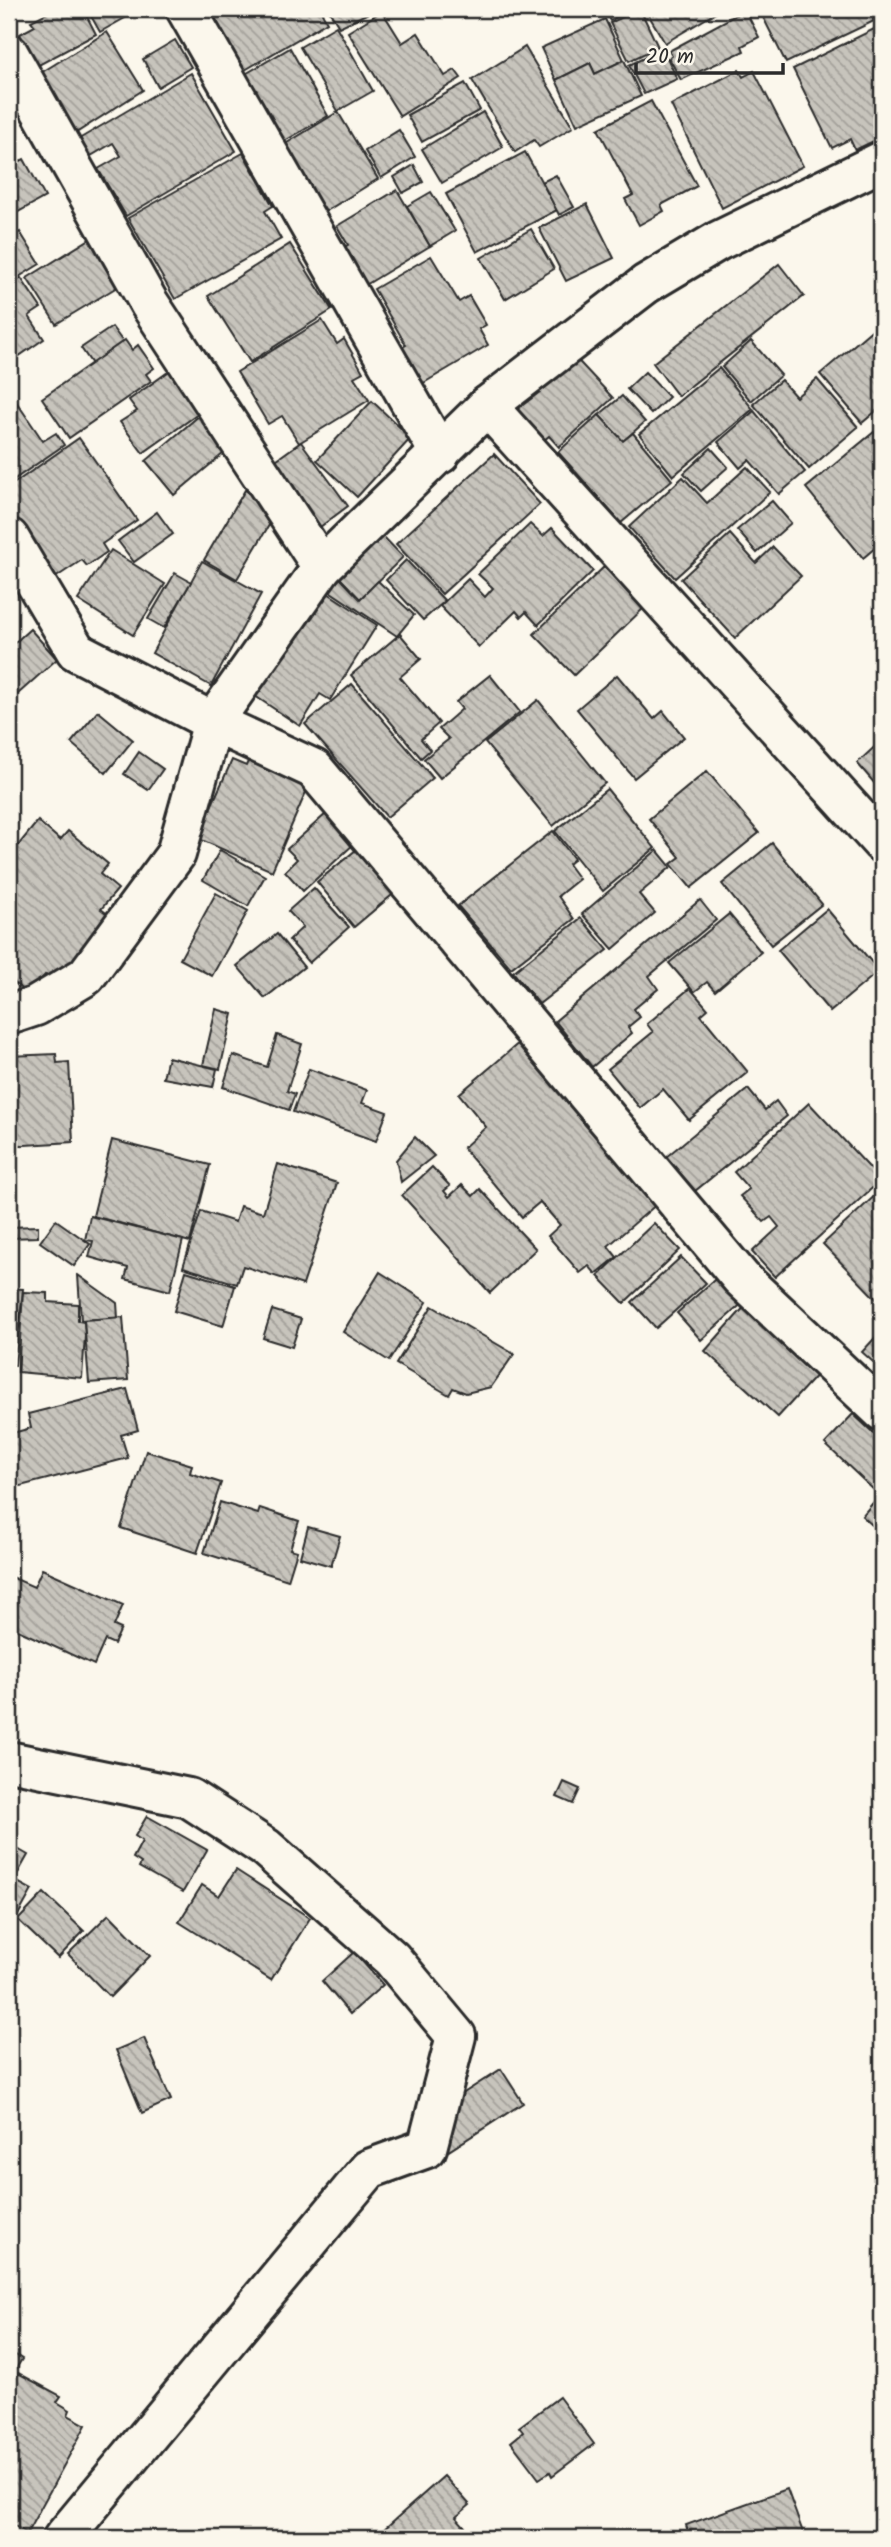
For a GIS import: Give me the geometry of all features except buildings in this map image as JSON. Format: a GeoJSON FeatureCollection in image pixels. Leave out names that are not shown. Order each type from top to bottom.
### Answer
{"type":"FeatureCollection","features":[{"type":"Feature","properties":{"kind":"street"},"geometry":{"type":"LineString","coordinates":[[186,9],[440,454]]}},
{"type":"Feature","properties":{"kind":"street"},"geometry":{"type":"LineString","coordinates":[[9,54],[149,303],[322,567]]}},
{"type":"Feature","properties":{"kind":"street"},"geometry":{"type":"LineString","coordinates":[[9,1015],[36,1006],[86,976],[176,854],[213,722],[322,567],[487,406],[646,284],[718,241],[882,161]]}},
{"type":"Feature","properties":{"kind":"street"},"geometry":{"type":"LineString","coordinates":[[487,406],[882,843]]}},
{"type":"Feature","properties":{"kind":"street"},"geometry":{"type":"LineString","coordinates":[[9,538],[76,651],[213,722],[314,769],[741,1278],[882,1411]]}},
{"type":"Feature","properties":{"kind":"street"},"geometry":{"type":"LineString","coordinates":[[9,1761],[189,1798],[266,1848],[392,1959],[456,2036],[427,2148],[369,2169],[63,2538]]}}]}
